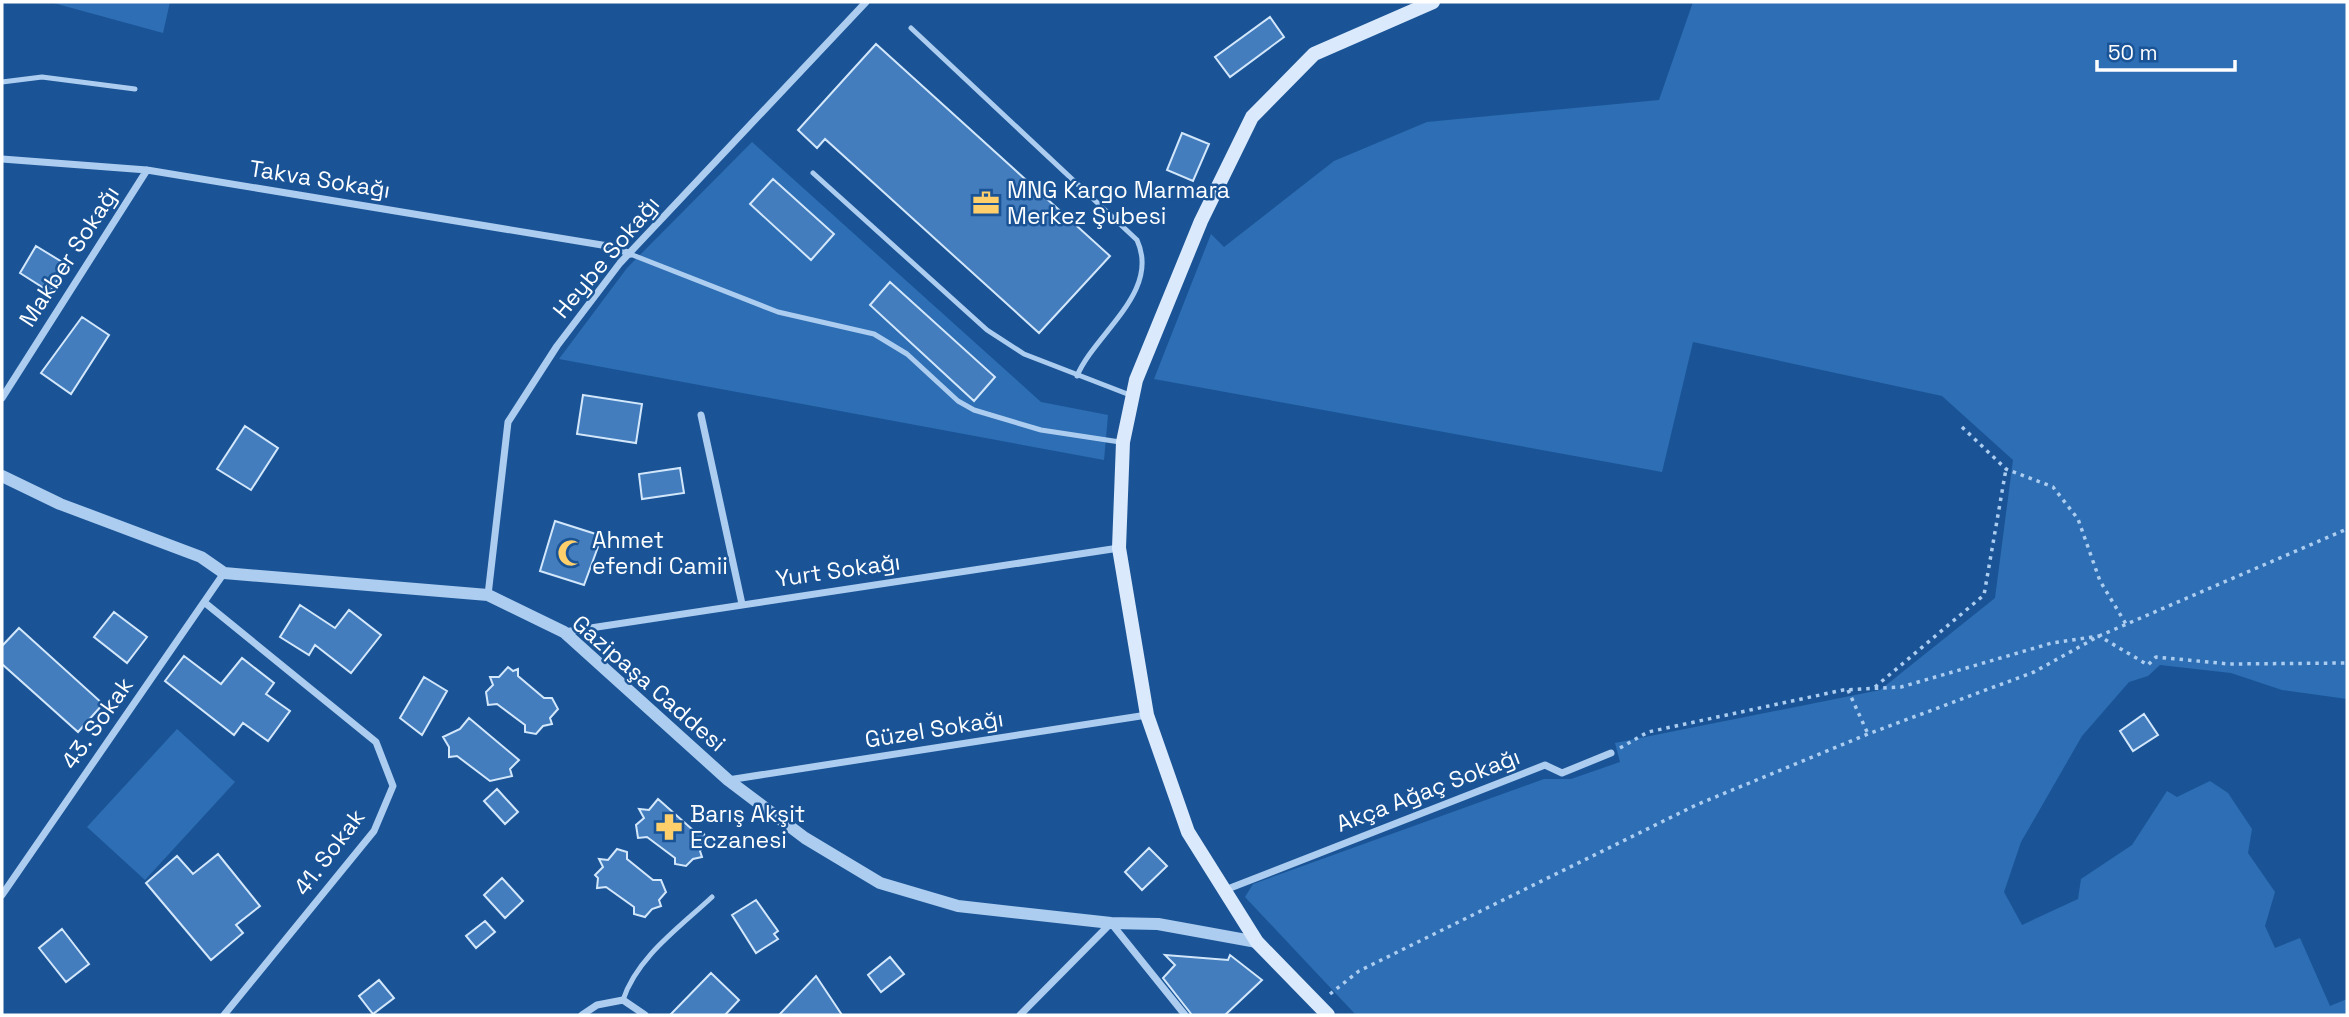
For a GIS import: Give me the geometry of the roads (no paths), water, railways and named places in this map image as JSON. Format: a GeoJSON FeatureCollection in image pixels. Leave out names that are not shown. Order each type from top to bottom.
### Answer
{"type":"FeatureCollection","features":[{"type":"Feature","properties":{"kind":"main road"},"geometry":{"type":"LineString","coordinates":[[1323,1010],[1257,942],[1188,832],[1147,715],[1119,548],[1124,442],[1136,380],[1201,222],[1252,117],[1314,54],[1433,2]]}},
{"type":"Feature","properties":{"kind":"street","name":"Heybe Sokağı"},"geometry":{"type":"LineString","coordinates":[[488,595],[508,422],[557,346],[629,254],[866,2]]}},
{"type":"Feature","properties":{"kind":"street","name":"Takva Sokağı"},"geometry":{"type":"LineString","coordinates":[[3,160],[147,170],[614,247],[629,254]]}},
{"type":"Feature","properties":{"kind":"street","name":"Makber Sokağı"},"geometry":{"type":"LineString","coordinates":[[2,398],[147,170]]}},
{"type":"Feature","properties":{"kind":"street"},"geometry":{"type":"LineString","coordinates":[[701,415],[742,604]]}},
{"type":"Feature","properties":{"kind":"street","name":"Gazipaşa Caddesi"},"geometry":{"type":"LineString","coordinates":[[2,476],[60,504],[201,557],[224,573],[488,595],[564,632],[728,780],[805,838],[880,883],[958,906],[1111,923],[1158,925],[1257,942]]}},
{"type":"Feature","properties":{"kind":"street","name":"Yurt Sokağı"},"geometry":{"type":"LineString","coordinates":[[564,632],[1119,548]]}},
{"type":"Feature","properties":{"kind":"street","name":"43. Sokak"},"geometry":{"type":"LineString","coordinates":[[2,895],[224,573]]}},
{"type":"Feature","properties":{"kind":"street","name":"41. Sokak"},"geometry":{"type":"LineString","coordinates":[[204,602],[376,741],[393,786],[374,831],[224,1015]]}},
{"type":"Feature","properties":{"kind":"street","name":"Güzel Sokağı"},"geometry":{"type":"LineString","coordinates":[[728,780],[1147,715]]}},
{"type":"Feature","properties":{"kind":"street","name":"Akça Ağaç Sokağı"},"geometry":{"type":"LineString","coordinates":[[1225,890],[1545,765],[1562,773],[1611,753]]}},
{"type":"Feature","properties":{"kind":"street"},"geometry":{"type":"LineString","coordinates":[[1020,1015],[1111,923],[1185,1015]]}},
{"type":"Feature","properties":{"kind":"street"},"geometry":{"type":"LineString","coordinates":[[582,1015],[597,1005],[623,1000],[645,1015]]}},
{"type":"Feature","properties":{"kind":"lane"},"geometry":{"type":"LineString","coordinates":[[911,28],[1137,240],[1142,258],[1136,288],[1086,357],[1077,376]]}},
{"type":"Feature","properties":{"kind":"lane"},"geometry":{"type":"LineString","coordinates":[[2,82],[42,77],[135,89]]}},
{"type":"Feature","properties":{"kind":"lane"},"geometry":{"type":"LineString","coordinates":[[813,173],[987,330],[1024,354],[1133,396]]}},
{"type":"Feature","properties":{"kind":"lane"},"geometry":{"type":"LineString","coordinates":[[629,254],[778,312],[874,334],[907,354],[958,401],[974,410],[1041,430],[1124,442]]}},
{"type":"Feature","properties":{"kind":"lane"},"geometry":{"type":"LineString","coordinates":[[623,1000],[629,982],[649,956],[712,897]]}},
{"type":"Feature","properties":{"kind":"place","name":"MNG Kargo Marmara Merkez Şubesi"},"geometry":{"type":"Point","coordinates":[986,203]}},
{"type":"Feature","properties":{"kind":"place","name":"Ahmet efendi Camii"},"geometry":{"type":"Point","coordinates":[571,553]}},
{"type":"Feature","properties":{"kind":"place","name":"Barış Akşit Eczanesi"},"geometry":{"type":"Point","coordinates":[669,827]}}]}
